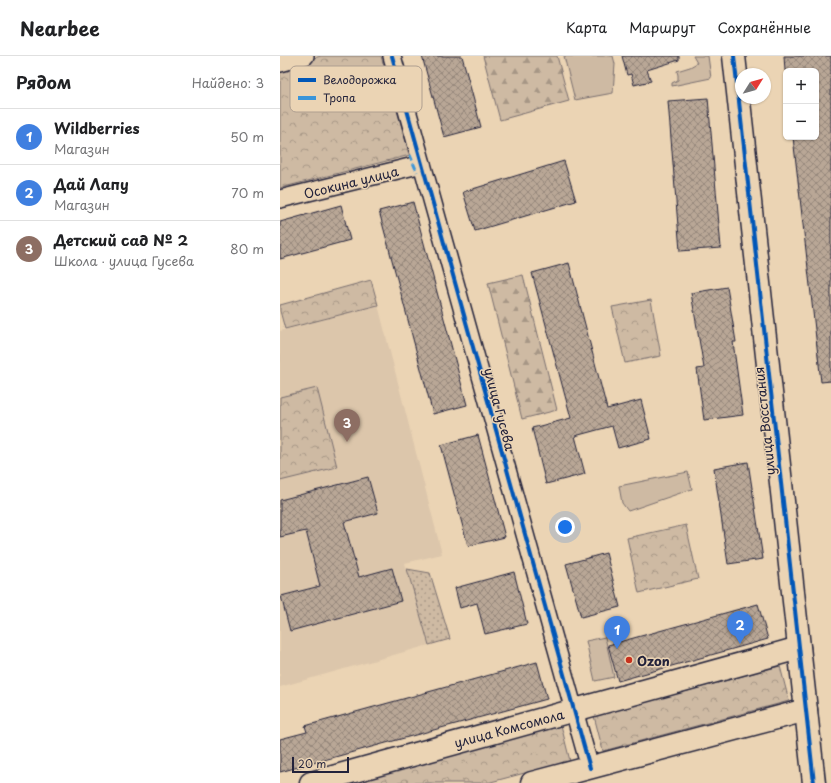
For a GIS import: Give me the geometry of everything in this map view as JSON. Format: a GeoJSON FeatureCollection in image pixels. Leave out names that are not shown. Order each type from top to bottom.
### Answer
{"type":"FeatureCollection","features":[{"type":"Feature","properties":{"kind":"street"},"geometry":{"type":"LineString","coordinates":[[280,63],[306,56]]}},
{"type":"Feature","properties":{"kind":"street","name":"улица Гусева"},"geometry":{"type":"LineString","coordinates":[[392,56],[395,66]]}},
{"type":"Feature","properties":{"kind":"street","name":"улица Восстания"},"geometry":{"type":"LineString","coordinates":[[734,56],[814,783]]}},
{"type":"Feature","properties":{"kind":"street","name":"улица Гусева"},"geometry":{"type":"LineString","coordinates":[[408,112],[590,768]]}},
{"type":"Feature","properties":{"kind":"street","name":"Осокина улица"},"geometry":{"type":"LineString","coordinates":[[280,199],[422,164]]}},
{"type":"Feature","properties":{"kind":"street","name":"улица Комсомола"},"geometry":{"type":"LineString","coordinates":[[311,783],[799,648]]}},
{"type":"Feature","properties":{"kind":"street"},"geometry":{"type":"LineString","coordinates":[[532,783],[806,710]]}},
{"type":"Feature","properties":{"kind":"shaded area"},"geometry":{"type":"Polygon","coordinates":[[[378,305],[442,554],[405,563],[429,645],[280,687],[280,331],[378,305]]]}},
{"type":"Feature","properties":{"kind":"green space"},"geometry":{"type":"Polygon","coordinates":[[[321,56],[381,56],[384,66],[290,66],[290,112],[397,112],[410,155],[280,188],[280,67],[321,56]]]}},
{"type":"Feature","properties":{"kind":"green space"},"geometry":{"type":"Polygon","coordinates":[[[483,56],[557,56],[569,101],[500,120],[483,56]]]}},
{"type":"Feature","properties":{"kind":"green space"},"geometry":{"type":"Polygon","coordinates":[[[564,56],[613,56],[615,64],[613,93],[575,100],[564,56]]]}},
{"type":"Feature","properties":{"kind":"green space"},"geometry":{"type":"Polygon","coordinates":[[[693,56],[708,56],[711,78],[672,86],[672,83],[678,80],[677,71],[697,63],[693,56]]]}},
{"type":"Feature","properties":{"kind":"green space"},"geometry":{"type":"Polygon","coordinates":[[[523,275],[557,410],[522,419],[488,283],[523,275]]]}},
{"type":"Feature","properties":{"kind":"green space"},"geometry":{"type":"Polygon","coordinates":[[[371,280],[378,305],[285,329],[280,311],[280,305],[371,280]]]}},
{"type":"Feature","properties":{"kind":"green space"},"geometry":{"type":"Polygon","coordinates":[[[651,300],[661,356],[625,363],[612,307],[651,300]]]}},
{"type":"Feature","properties":{"kind":"green space"},"geometry":{"type":"Polygon","coordinates":[[[317,388],[337,467],[280,481],[280,397],[317,388]]]}},
{"type":"Feature","properties":{"kind":"green space"},"geometry":{"type":"Polygon","coordinates":[[[688,472],[692,489],[628,511],[622,503],[619,486],[688,472]]]}},
{"type":"Feature","properties":{"kind":"green space"},"geometry":{"type":"Polygon","coordinates":[[[686,525],[698,579],[639,593],[627,538],[686,525]]]}},
{"type":"Feature","properties":{"kind":"green space"},"geometry":{"type":"Polygon","coordinates":[[[407,569],[430,573],[450,639],[429,645],[407,569]]]}},
{"type":"Feature","properties":{"kind":"green space"},"geometry":{"type":"Polygon","coordinates":[[[605,637],[614,677],[595,681],[586,641],[605,637]]]}},
{"type":"Feature","properties":{"kind":"green space"},"geometry":{"type":"Polygon","coordinates":[[[780,666],[789,701],[603,751],[594,716],[780,666]]]}},
{"type":"Feature","properties":{"kind":"green space"},"geometry":{"type":"Polygon","coordinates":[[[561,725],[570,761],[487,783],[345,783],[561,725]]]}},
{"type":"Feature","properties":{"kind":"building"},"geometry":{"type":"Polygon","coordinates":[[[422,56],[462,56],[481,127],[444,137],[422,56]]]}},
{"type":"Feature","properties":{"kind":"building"},"geometry":{"type":"Polygon","coordinates":[[[622,56],[679,56],[679,60],[647,70],[651,81],[634,85],[631,74],[627,75],[622,56]]]}},
{"type":"Feature","properties":{"kind":"building"},"geometry":{"type":"Polygon","coordinates":[[[784,56],[831,56],[831,381],[821,382],[793,140],[819,140],[819,68],[785,68],[784,56]]]}},
{"type":"Feature","properties":{"kind":"building"},"geometry":{"type":"Polygon","coordinates":[[[708,98],[721,248],[680,251],[668,101],[708,98]]]}},
{"type":"Feature","properties":{"kind":"building"},"geometry":{"type":"Polygon","coordinates":[[[564,161],[576,201],[475,231],[463,192],[564,161]]]}},
{"type":"Feature","properties":{"kind":"building"},"geometry":{"type":"Polygon","coordinates":[[[413,202],[467,405],[433,414],[379,211],[413,202]]]}},
{"type":"Feature","properties":{"kind":"building"},"geometry":{"type":"Polygon","coordinates":[[[341,205],[350,240],[280,259],[280,222],[341,205]]]}},
{"type":"Feature","properties":{"kind":"building"},"geometry":{"type":"Polygon","coordinates":[[[569,263],[607,409],[641,400],[651,439],[618,448],[612,426],[575,436],[585,474],[546,484],[532,428],[571,418],[532,273],[569,263]]]}},
{"type":"Feature","properties":{"kind":"building"},"geometry":{"type":"Polygon","coordinates":[[[727,287],[736,342],[733,342],[743,415],[704,420],[697,369],[704,368],[691,293],[727,287]]]}},
{"type":"Feature","properties":{"kind":"building"},"geometry":{"type":"Polygon","coordinates":[[[478,435],[505,537],[468,546],[441,445],[478,435]]]}},
{"type":"Feature","properties":{"kind":"building"},"geometry":{"type":"Polygon","coordinates":[[[748,462],[763,559],[728,564],[714,468],[748,462]]]}},
{"type":"Feature","properties":{"kind":"building"},"geometry":{"type":"Polygon","coordinates":[[[368,477],[378,513],[344,522],[359,577],[392,568],[401,601],[290,631],[281,596],[320,586],[306,531],[280,537],[280,500],[368,477]]]}},
{"type":"Feature","properties":{"kind":"building"},"geometry":{"type":"Polygon","coordinates":[[[606,553],[620,607],[581,617],[566,564],[606,553]]]}},
{"type":"Feature","properties":{"kind":"building"},"geometry":{"type":"Polygon","coordinates":[[[514,572],[527,624],[485,634],[477,603],[460,608],[455,588],[514,572]]]}},
{"type":"Feature","properties":{"kind":"building"},"geometry":{"type":"Polygon","coordinates":[[[758,604],[768,639],[618,681],[608,645],[758,604]]]}},
{"type":"Feature","properties":{"kind":"building"},"geometry":{"type":"Polygon","coordinates":[[[537,662],[547,699],[280,772],[280,739],[307,732],[305,726],[537,662]]]}},
{"type":"Feature","properties":{"kind":"marked path"},"geometry":{"type":"LineString","coordinates":[[410,155],[417,172]]}},
{"type":"Feature","properties":{"kind":"cycle path"},"geometry":{"type":"LineString","coordinates":[[392,56],[395,66]]}},
{"type":"Feature","properties":{"kind":"cycle path"},"geometry":{"type":"LineString","coordinates":[[734,56],[814,783]]}},
{"type":"Feature","properties":{"kind":"cycle path"},"geometry":{"type":"LineString","coordinates":[[408,112],[590,768]]}},
{"type":"Feature","properties":{"kind":"place","name":"Детский сад № 2"},"geometry":{"type":"Point","coordinates":[347,442]}},
{"type":"Feature","properties":{"kind":"place","name":"Дай Лапу"},"geometry":{"type":"Point","coordinates":[740,644]}},
{"type":"Feature","properties":{"kind":"place","name":"Wildberries"},"geometry":{"type":"Point","coordinates":[617,649]}},
{"type":"Feature","properties":{"kind":"place","name":"Ozon"},"geometry":{"type":"Point","coordinates":[629,660]}}]}
